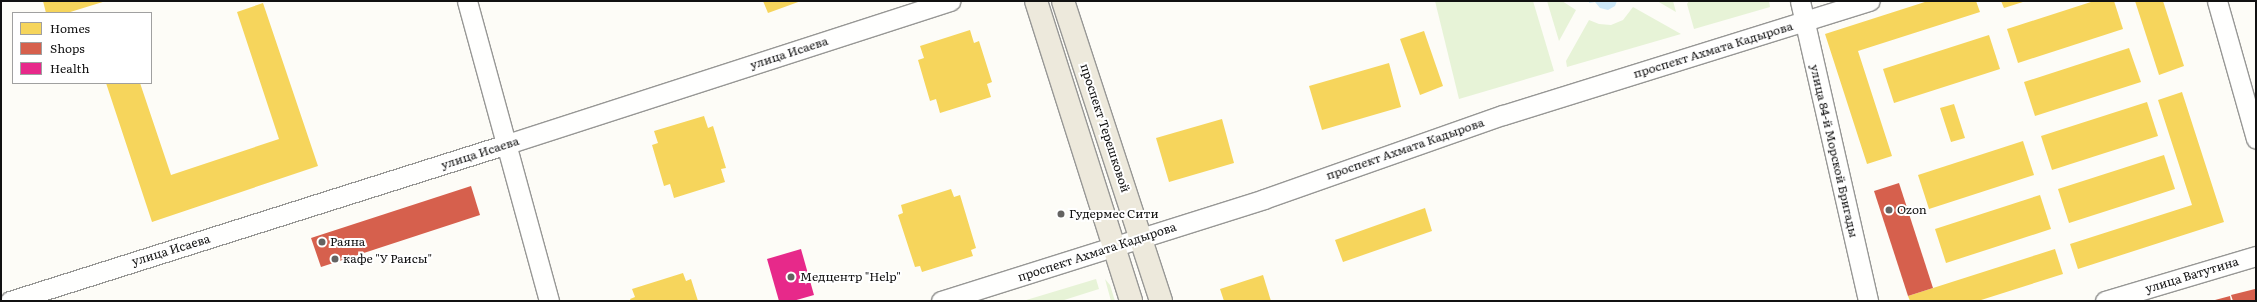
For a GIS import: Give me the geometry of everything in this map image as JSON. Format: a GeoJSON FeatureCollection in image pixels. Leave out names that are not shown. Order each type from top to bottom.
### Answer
{"type":"FeatureCollection","features":[{"type":"Feature","properties":{"kind":"main road","name":"проспект Терешковой"},"geometry":{"type":"LineString","coordinates":[[1036,1],[1127,243],[1161,301]]}},
{"type":"Feature","properties":{"kind":"main road","name":"проспект Терешковой"},"geometry":{"type":"LineString","coordinates":[[1063,1],[1127,243],[1131,301]]}},
{"type":"Feature","properties":{"kind":"street"},"geometry":{"type":"LineString","coordinates":[[467,1],[549,301]]}},
{"type":"Feature","properties":{"kind":"street","name":"улица Исаева"},"geometry":{"type":"LineString","coordinates":[[10,301],[507,144],[950,1]]}},
{"type":"Feature","properties":{"kind":"street","name":"улица 84-й Морской Бригады"},"geometry":{"type":"LineString","coordinates":[[1800,1],[1868,301]]}},
{"type":"Feature","properties":{"kind":"street","name":"проспект Ахмата Кадырова"},"geometry":{"type":"LineString","coordinates":[[941,301],[1127,243],[1264,198],[1503,114],[1870,1]]}},
{"type":"Feature","properties":{"kind":"street"},"geometry":{"type":"LineString","coordinates":[[2217,1],[2256,139]]}},
{"type":"Feature","properties":{"kind":"street","name":"улица Ватутина"},"geometry":{"type":"LineString","coordinates":[[2105,301],[2256,256]]}},
{"type":"Feature","properties":{"kind":"green space"},"geometry":{"type":"Polygon","coordinates":[[[1435,1],[1533,1],[1554,71],[1459,99],[1435,1]]]}},
{"type":"Feature","properties":{"kind":"green space"},"geometry":{"type":"Polygon","coordinates":[[[1547,1],[1562,1],[1576,10],[1559,41],[1547,1]]]}},
{"type":"Feature","properties":{"kind":"green space"},"geometry":{"type":"Polygon","coordinates":[[[1657,1],[1673,1],[1676,12],[1657,1]]]}},
{"type":"Feature","properties":{"kind":"green space"},"geometry":{"type":"Polygon","coordinates":[[[1689,1],[1769,1],[1770,7],[1694,29],[1687,4],[1689,1]]]}},
{"type":"Feature","properties":{"kind":"green space"},"geometry":{"type":"Polygon","coordinates":[[[1633,7],[1681,34],[1567,67],[1566,61],[1589,20],[1599,24],[1611,25],[1623,20],[1633,7]]]}},
{"type":"Feature","properties":{"kind":"green space"},"geometry":{"type":"Polygon","coordinates":[[[1096,279],[1099,289],[1061,301],[1023,301],[1096,279]]]}},
{"type":"Feature","properties":{"kind":"green space"},"geometry":{"type":"Polygon","coordinates":[[[1105,279],[1110,285],[1115,301],[1111,301],[1105,279]]]}},
{"type":"Feature","properties":{"kind":"water"},"geometry":{"type":"Polygon","coordinates":[[[1589,1],[1617,1],[1615,6],[1608,10],[1600,8],[1595,2],[1589,3],[1589,1]]]}},
{"type":"Feature","properties":{"kind":"building: Homes"},"geometry":{"type":"Polygon","coordinates":[[[43,1],[106,1],[70,12],[46,12],[43,1]]]}},
{"type":"Feature","properties":{"kind":"building: Homes"},"geometry":{"type":"Polygon","coordinates":[[[763,1],[801,1],[768,13],[763,1]]]}},
{"type":"Feature","properties":{"kind":"building: Homes"},"geometry":{"type":"Polygon","coordinates":[[[1928,1],[1976,1],[1980,12],[1858,51],[1892,156],[1867,164],[1825,34],[1928,1]]]}},
{"type":"Feature","properties":{"kind":"building: Homes"},"geometry":{"type":"Polygon","coordinates":[[[2001,1],[2026,1],[2004,8],[2001,1]]]}},
{"type":"Feature","properties":{"kind":"building: Homes"},"geometry":{"type":"Polygon","coordinates":[[[2094,1],[2114,1],[2123,29],[2018,63],[2007,29],[2094,1]]]}},
{"type":"Feature","properties":{"kind":"building: Homes"},"geometry":{"type":"Polygon","coordinates":[[[2135,1],[2163,1],[2184,66],[2159,75],[2135,1]]]}},
{"type":"Feature","properties":{"kind":"building: Homes"},"geometry":{"type":"Polygon","coordinates":[[[263,3],[318,166],[152,222],[106,84],[140,84],[171,175],[279,139],[237,12],[263,3]]]}},
{"type":"Feature","properties":{"kind":"building: Homes"},"geometry":{"type":"Polygon","coordinates":[[[970,30],[974,43],[979,41],[992,82],[987,84],[991,97],[940,113],[936,99],[930,101],[918,60],[924,58],[920,46],[970,30]]]}},
{"type":"Feature","properties":{"kind":"building: Homes"},"geometry":{"type":"Polygon","coordinates":[[[1424,31],[1443,86],[1420,95],[1400,39],[1424,31]]]}},
{"type":"Feature","properties":{"kind":"building: Homes"},"geometry":{"type":"Polygon","coordinates":[[[1989,35],[2000,69],[1894,103],[1883,69],[1989,35]]]}},
{"type":"Feature","properties":{"kind":"building: Homes"},"geometry":{"type":"Polygon","coordinates":[[[2129,48],[2141,82],[2035,116],[2024,82],[2129,48]]]}},
{"type":"Feature","properties":{"kind":"building: Homes"},"geometry":{"type":"Polygon","coordinates":[[[1389,63],[1401,107],[1322,130],[1309,86],[1389,63]]]}},
{"type":"Feature","properties":{"kind":"building: Homes"},"geometry":{"type":"Polygon","coordinates":[[[2182,92],[2224,222],[2078,269],[2070,244],[2192,205],[2158,100],[2182,92]]]}},
{"type":"Feature","properties":{"kind":"building: Homes"},"geometry":{"type":"Polygon","coordinates":[[[2147,102],[2158,136],[2052,170],[2041,136],[2147,102]]]}},
{"type":"Feature","properties":{"kind":"building: Homes"},"geometry":{"type":"Polygon","coordinates":[[[1954,104],[1965,138],[1951,142],[1940,108],[1954,104]]]}},
{"type":"Feature","properties":{"kind":"building: Homes"},"geometry":{"type":"Polygon","coordinates":[[[704,116],[708,128],[713,126],[726,168],[721,169],[725,182],[674,198],[670,184],[664,186],[652,145],[658,143],[654,131],[704,116]]]}},
{"type":"Feature","properties":{"kind":"building: Homes"},"geometry":{"type":"Polygon","coordinates":[[[1222,119],[1234,163],[1169,182],[1156,138],[1222,119]]]}},
{"type":"Feature","properties":{"kind":"building: Homes"},"geometry":{"type":"Polygon","coordinates":[[[2023,141],[2034,175],[1929,209],[1918,175],[2023,141]]]}},
{"type":"Feature","properties":{"kind":"building: Homes"},"geometry":{"type":"Polygon","coordinates":[[[2164,155],[2175,189],[2069,223],[2058,189],[2164,155]]]}},
{"type":"Feature","properties":{"kind":"building: Homes"},"geometry":{"type":"Polygon","coordinates":[[[951,189],[954,197],[960,195],[976,248],[971,250],[973,256],[922,272],[920,266],[915,267],[898,215],[903,213],[901,205],[951,189]]]}},
{"type":"Feature","properties":{"kind":"building: Homes"},"geometry":{"type":"Polygon","coordinates":[[[2040,195],[2051,229],[1946,263],[1935,229],[2040,195]]]}},
{"type":"Feature","properties":{"kind":"building: Homes"},"geometry":{"type":"Polygon","coordinates":[[[1425,208],[1432,231],[1343,262],[1335,240],[1425,208]]]}},
{"type":"Feature","properties":{"kind":"building: Homes"},"geometry":{"type":"Polygon","coordinates":[[[2055,249],[2063,274],[1978,301],[1910,301],[1908,296],[2055,249]]]}},
{"type":"Feature","properties":{"kind":"building: Homes"},"geometry":{"type":"Polygon","coordinates":[[[683,273],[686,281],[691,279],[698,301],[631,301],[630,299],[635,297],[632,289],[683,273]]]}},
{"type":"Feature","properties":{"kind":"building: Homes"},"geometry":{"type":"Polygon","coordinates":[[[1263,275],[1271,301],[1224,301],[1220,289],[1263,275]]]}},
{"type":"Feature","properties":{"kind":"building: Shops"},"geometry":{"type":"Polygon","coordinates":[[[1899,183],[1933,288],[1908,296],[1874,191],[1899,183]]]}},
{"type":"Feature","properties":{"kind":"building: Shops"},"geometry":{"type":"Polygon","coordinates":[[[471,186],[480,215],[321,267],[311,238],[471,186]]]}},
{"type":"Feature","properties":{"kind":"building: Shops"},"geometry":{"type":"Polygon","coordinates":[[[2255,289],[2256,301],[2233,301],[2231,295],[2255,289]]]}},
{"type":"Feature","properties":{"kind":"building: Shops"},"geometry":{"type":"Polygon","coordinates":[[[2230,296],[2231,301],[2215,300],[2230,296]]]}},
{"type":"Feature","properties":{"kind":"building: Health","name":"Медцентр \"Help\""},"geometry":{"type":"Polygon","coordinates":[[[801,249],[814,295],[793,301],[779,301],[767,259],[801,249]]]}},
{"type":"Feature","properties":{"kind":"place","name":"Ozon"},"geometry":{"type":"Point","coordinates":[1889,210]}},
{"type":"Feature","properties":{"kind":"place","name":"Гудермес Сити"},"geometry":{"type":"Point","coordinates":[1061,214]}},
{"type":"Feature","properties":{"kind":"place","name":"Раяна"},"geometry":{"type":"Point","coordinates":[322,242]}},
{"type":"Feature","properties":{"kind":"place","name":"кафе \"У Раисы\""},"geometry":{"type":"Point","coordinates":[335,259]}},
{"type":"Feature","properties":{"kind":"place","name":"Медцентр \"Help\""},"geometry":{"type":"Point","coordinates":[791,277]}}]}
